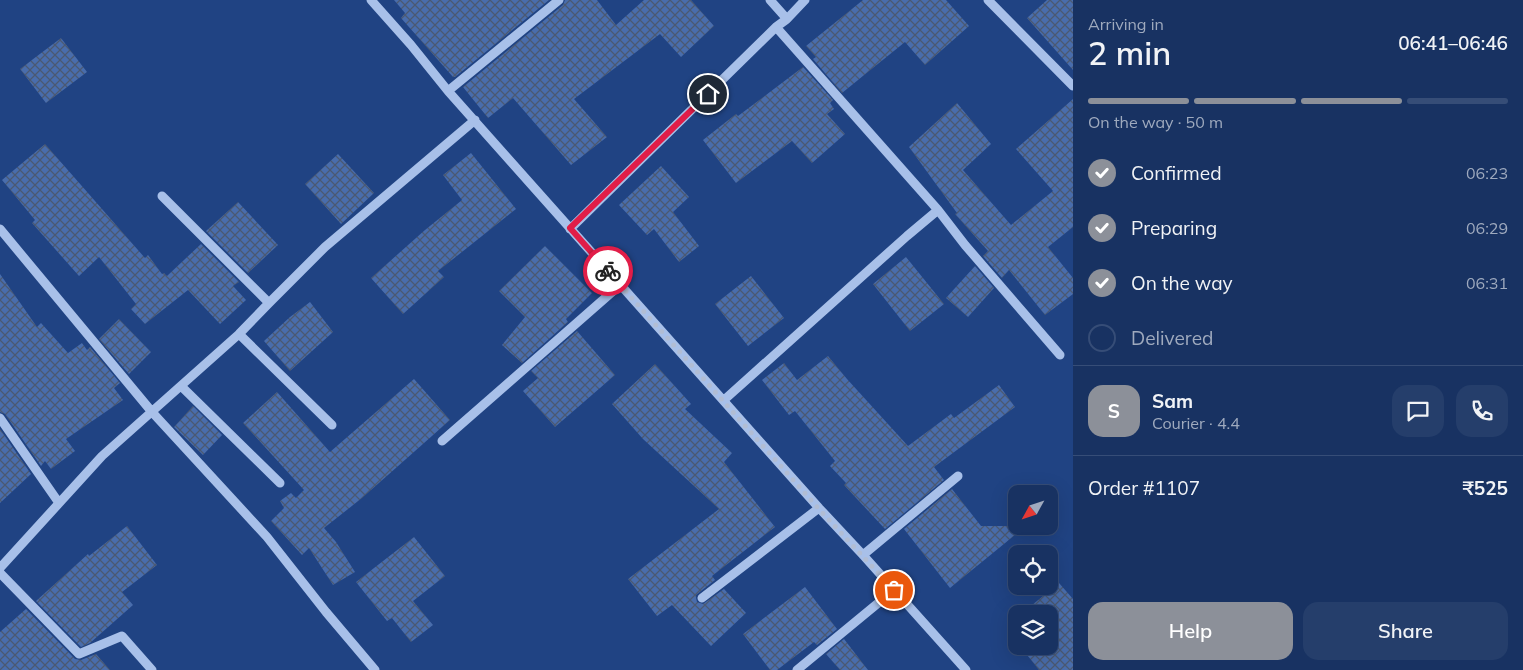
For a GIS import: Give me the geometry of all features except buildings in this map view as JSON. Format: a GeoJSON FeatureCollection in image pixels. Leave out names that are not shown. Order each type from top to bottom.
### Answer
{"type":"FeatureCollection","features":[{"type":"Feature","properties":{"kind":"street"},"geometry":{"type":"LineString","coordinates":[[371,0],[448,91],[476,120],[818,508],[863,555],[966,670]]}},
{"type":"Feature","properties":{"kind":"street"},"geometry":{"type":"LineString","coordinates":[[448,91],[559,0]]}},
{"type":"Feature","properties":{"kind":"street"},"geometry":{"type":"LineString","coordinates":[[770,0],[787,18]]}},
{"type":"Feature","properties":{"kind":"street"},"geometry":{"type":"LineString","coordinates":[[570,228],[805,0]]}},
{"type":"Feature","properties":{"kind":"street"},"geometry":{"type":"LineString","coordinates":[[988,0],[1073,86]]}},
{"type":"Feature","properties":{"kind":"street"},"geometry":{"type":"LineString","coordinates":[[776,27],[938,210],[965,246],[1060,355]]}},
{"type":"Feature","properties":{"kind":"street"},"geometry":{"type":"LineString","coordinates":[[0,568],[102,456],[239,334],[325,247],[476,120]]}},
{"type":"Feature","properties":{"kind":"street"},"geometry":{"type":"LineString","coordinates":[[162,196],[269,303]]}},
{"type":"Feature","properties":{"kind":"street"},"geometry":{"type":"LineString","coordinates":[[724,400],[938,210]]}},
{"type":"Feature","properties":{"kind":"street"},"geometry":{"type":"LineString","coordinates":[[0,229],[152,412],[268,537],[326,612],[375,670]]}},
{"type":"Feature","properties":{"kind":"street"},"geometry":{"type":"LineString","coordinates":[[442,441],[620,285]]}},
{"type":"Feature","properties":{"kind":"street"},"geometry":{"type":"LineString","coordinates":[[239,334],[332,425]]}},
{"type":"Feature","properties":{"kind":"street"},"geometry":{"type":"LineString","coordinates":[[181,386],[280,483]]}},
{"type":"Feature","properties":{"kind":"street"},"geometry":{"type":"LineString","coordinates":[[0,418],[59,503]]}},
{"type":"Feature","properties":{"kind":"street"},"geometry":{"type":"LineString","coordinates":[[863,555],[958,476]]}},
{"type":"Feature","properties":{"kind":"street"},"geometry":{"type":"LineString","coordinates":[[702,598],[818,508]]}},
{"type":"Feature","properties":{"kind":"street"},"geometry":{"type":"LineString","coordinates":[[0,573],[79,654],[122,636],[152,670]]}},
{"type":"Feature","properties":{"kind":"street"},"geometry":{"type":"LineString","coordinates":[[797,670],[894,590]]}},
{"type":"Feature","properties":{"kind":"way so far"},"geometry":{"type":"LineString","coordinates":[[608,271],[818,508],[894,590]]}},
{"type":"Feature","properties":{"kind":"route"},"geometry":{"type":"LineString","coordinates":[[608,271],[570,228],[708,94]]}}]}
